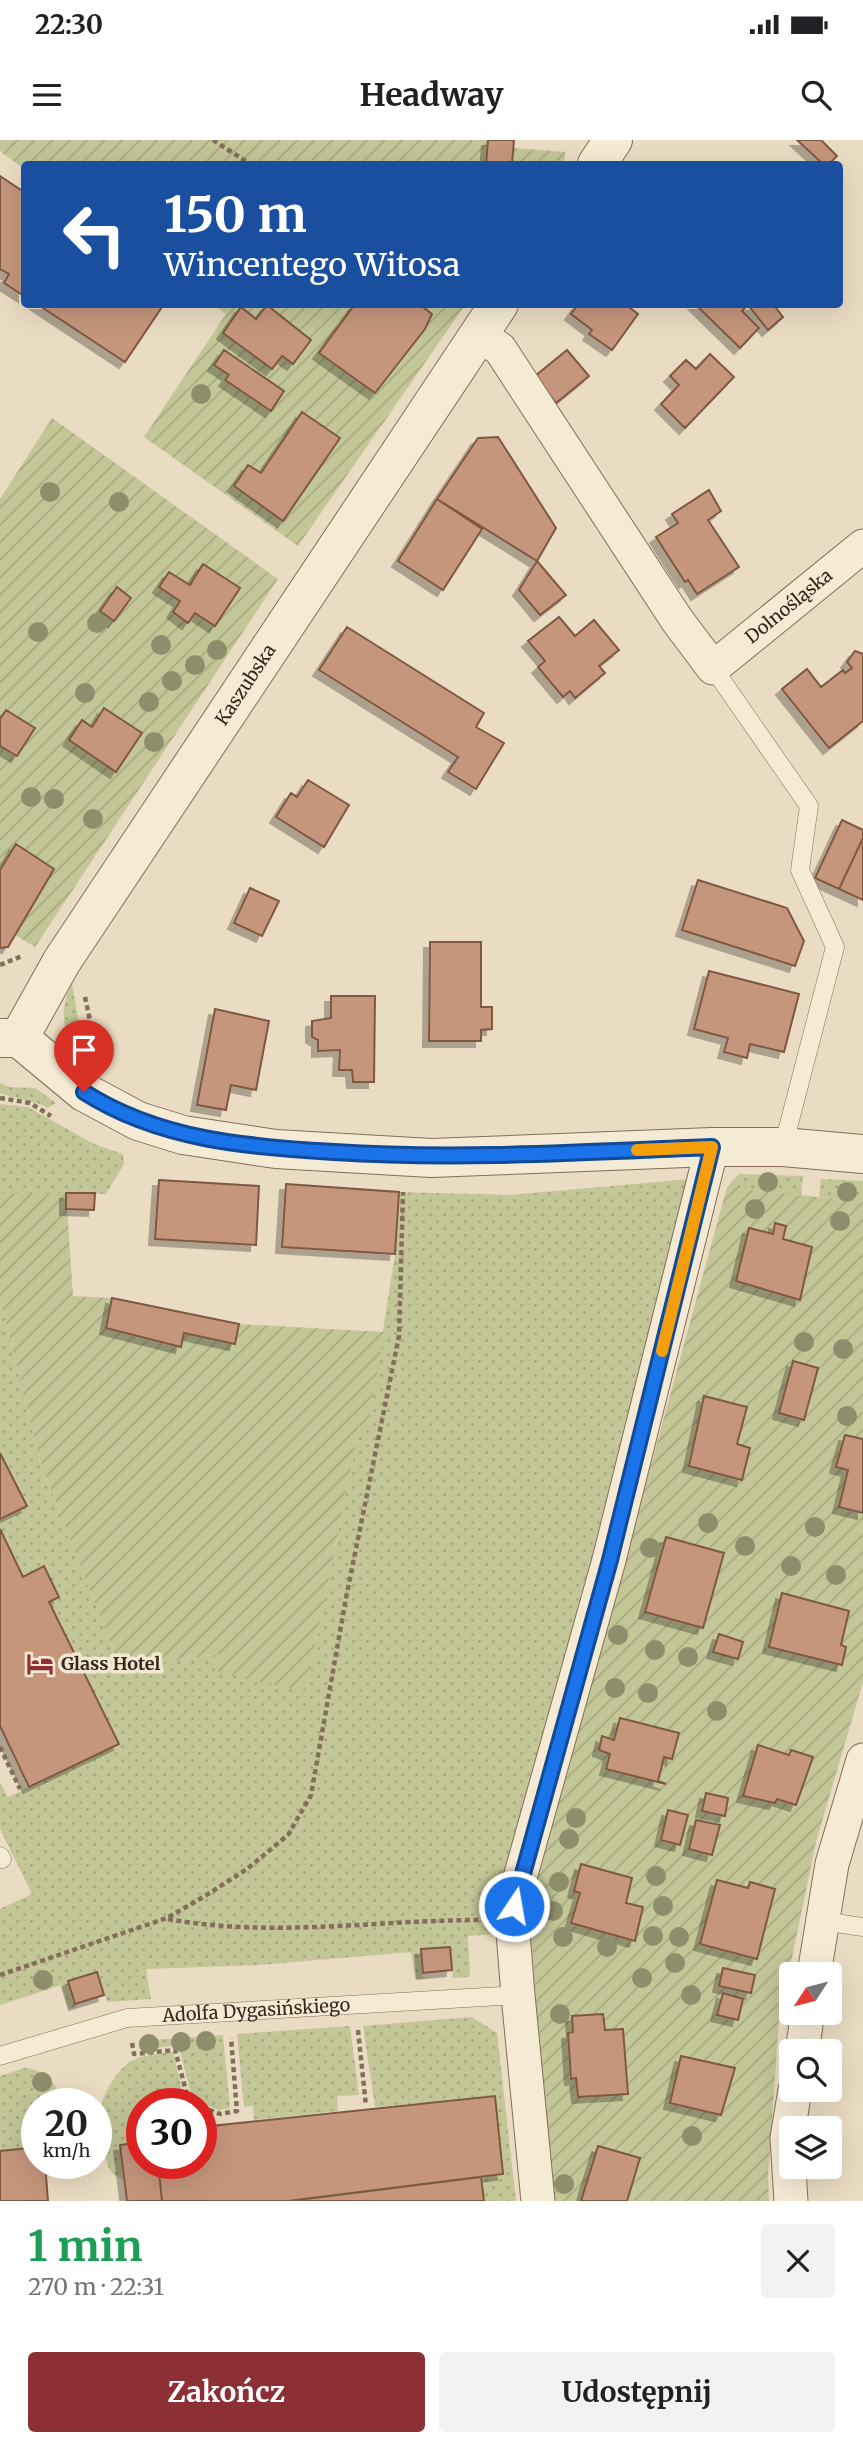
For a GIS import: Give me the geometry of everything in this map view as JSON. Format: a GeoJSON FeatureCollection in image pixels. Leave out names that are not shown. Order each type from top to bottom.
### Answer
{"type":"FeatureCollection","features":[{"type":"Feature","properties":{"kind":"street","name":"Kaszubska"},"geometry":{"type":"LineString","coordinates":[[489,319],[500,349],[677,620],[713,668]]}},
{"type":"Feature","properties":{"kind":"street","name":"Kaszubska"},"geometry":{"type":"LineString","coordinates":[[9,1038],[489,319]]}},
{"type":"Feature","properties":{"kind":"street","name":"Dolnośląska"},"geometry":{"type":"LineString","coordinates":[[713,668],[863,546]]}},
{"type":"Feature","properties":{"kind":"street"},"geometry":{"type":"LineString","coordinates":[[9,1038],[100,1102],[138,1121],[183,1135],[275,1149],[407,1157],[712,1147],[783,1147],[863,1154]]}},
{"type":"Feature","properties":{"kind":"street"},"geometry":{"type":"LineString","coordinates":[[538,2201],[517,1995],[512,1920],[516,1892],[610,1560],[712,1147]]}},
{"type":"Feature","properties":{"kind":"street"},"geometry":{"type":"LineString","coordinates":[[816,1962],[832,1864],[863,1760]]}},
{"type":"Feature","properties":{"kind":"street"},"geometry":{"type":"LineString","coordinates":[[791,2201],[787,2138],[793,2102]]}},
{"type":"Feature","properties":{"kind":"lane"},"geometry":{"type":"LineString","coordinates":[[713,668],[809,806],[800,870],[835,947],[783,1147]]}},
{"type":"Feature","properties":{"kind":"lane"},"geometry":{"type":"LineString","coordinates":[[823,1921],[863,1927]]}},
{"type":"Feature","properties":{"kind":"lane","name":"Adolfa Dygasińskiego"},"geometry":{"type":"LineString","coordinates":[[0,2056],[127,2018],[517,1995]]}},
{"type":"Feature","properties":{"kind":"path"},"geometry":{"type":"LineString","coordinates":[[213,140],[245,161]]}},
{"type":"Feature","properties":{"kind":"path"},"geometry":{"type":"LineString","coordinates":[[0,1098],[30,1103],[61,1122]]}},
{"type":"Feature","properties":{"kind":"path"},"geometry":{"type":"LineString","coordinates":[[0,1975],[166,1918],[247,1869],[288,1835],[311,1795],[346,1598],[399,1336],[407,1157]]}},
{"type":"Feature","properties":{"kind":"path"},"geometry":{"type":"LineString","coordinates":[[0,1748],[20,1789]]}},
{"type":"Feature","properties":{"kind":"path"},"geometry":{"type":"LineString","coordinates":[[166,1918],[201,1925],[273,1927],[512,1920]]}},
{"type":"Feature","properties":{"kind":"path"},"geometry":{"type":"LineString","coordinates":[[357,2021],[366,2106]]}},
{"type":"Feature","properties":{"kind":"path"},"geometry":{"type":"LineString","coordinates":[[217,2113],[237,2111],[230,2029]]}},
{"type":"Feature","properties":{"kind":"green space"},"geometry":{"type":"Polygon","coordinates":[[[0,140],[514,140],[514,148],[565,152],[564,161],[21,161],[21,167],[0,151],[0,140]]]}},
{"type":"Feature","properties":{"kind":"green space"},"geometry":{"type":"Polygon","coordinates":[[[218,308],[463,308],[298,546],[144,437],[226,314],[218,308]]]}},
{"type":"Feature","properties":{"kind":"green space"},"geometry":{"type":"Polygon","coordinates":[[[52,418],[278,579],[35,947],[15,935],[54,869],[17,844],[0,869],[0,499],[52,418]]]}},
{"type":"Feature","properties":{"kind":"green space"},"geometry":{"type":"Polygon","coordinates":[[[72,984],[86,1062],[72,1044],[65,1025],[65,1005],[72,984]]]}},
{"type":"Feature","properties":{"kind":"green space"},"geometry":{"type":"Polygon","coordinates":[[[0,1083],[9,1087],[35,1088],[56,1103],[48,1108],[0,1093],[0,1083]]]}},
{"type":"Feature","properties":{"kind":"green space"},"geometry":{"type":"Polygon","coordinates":[[[0,1104],[28,1107],[94,1144],[123,1154],[124,1164],[106,1194],[0,1193],[0,1104]]]}},
{"type":"Feature","properties":{"kind":"green space"},"geometry":{"type":"Polygon","coordinates":[[[739,1174],[803,1176],[801,1195],[727,1187],[739,1174]]]}},
{"type":"Feature","properties":{"kind":"green space"},"geometry":{"type":"Polygon","coordinates":[[[691,1179],[500,1934],[468,1936],[470,1977],[453,1978],[450,1947],[421,1949],[423,1979],[415,1979],[411,1952],[260,1965],[146,1969],[151,1999],[107,2002],[97,1972],[68,1981],[76,2007],[69,2009],[62,1985],[0,2005],[0,1909],[32,1894],[0,1829],[0,1782],[8,1797],[119,1744],[49,1602],[59,1596],[44,1566],[23,1577],[0,1529],[0,1519],[26,1506],[0,1453],[0,1298],[40,1461],[120,1669],[219,1654],[306,1692],[360,1424],[368,1425],[395,1254],[399,1192],[510,1195],[691,1179]]]}},
{"type":"Feature","properties":{"kind":"green space"},"geometry":{"type":"Polygon","coordinates":[[[821,1179],[863,1181],[863,1202],[819,1197],[821,1179]]]}},
{"type":"Feature","properties":{"kind":"green space"},"geometry":{"type":"Polygon","coordinates":[[[727,1187],[863,1202],[863,1682],[816,1842],[791,1962],[779,1962],[779,2021],[768,2176],[769,2201],[551,2201],[529,1911],[727,1187]]]}},
{"type":"Feature","properties":{"kind":"green space"},"geometry":{"type":"Polygon","coordinates":[[[0,1193],[66,1193],[73,1296],[112,1298],[106,1328],[181,1346],[184,1333],[235,1344],[239,1324],[384,1332],[368,1426],[360,1424],[306,1692],[218,1672],[219,1654],[120,1669],[40,1461],[0,1298],[0,1193]]]}},
{"type":"Feature","properties":{"kind":"green space"},"geometry":{"type":"Polygon","coordinates":[[[472,2017],[497,2033],[516,2201],[484,2201],[481,2177],[503,2174],[495,2097],[375,2107],[363,2026],[472,2017]]]}},
{"type":"Feature","properties":{"kind":"green space"},"geometry":{"type":"Polygon","coordinates":[[[350,2026],[359,2095],[337,2096],[338,2111],[254,2120],[253,2106],[244,2107],[237,2034],[350,2026]]]}},
{"type":"Feature","properties":{"kind":"green space"},"geometry":{"type":"Polygon","coordinates":[[[223,2035],[230,2108],[217,2109],[217,2088],[190,2088],[178,2045],[140,2050],[138,2041],[223,2035]]]}},
{"type":"Feature","properties":{"kind":"green space"},"geometry":{"type":"Polygon","coordinates":[[[173,2052],[181,2088],[126,2088],[126,2144],[120,2145],[123,2179],[112,2173],[112,2088],[108,2088],[126,2065],[149,2055],[173,2052]]]}},
{"type":"Feature","properties":{"kind":"green space"},"geometry":{"type":"Polygon","coordinates":[[[24,2068],[32,2069],[44,2075],[56,2088],[21,2088],[21,2149],[0,2151],[0,2076],[24,2068]]]}},
{"type":"Feature","properties":{"kind":"building"},"geometry":{"type":"Polygon","coordinates":[[[488,140],[514,140],[512,161],[486,161],[488,140]]]}},
{"type":"Feature","properties":{"kind":"building"},"geometry":{"type":"Polygon","coordinates":[[[797,140],[821,140],[837,156],[832,161],[820,161],[797,140]]]}},
{"type":"Feature","properties":{"kind":"building"},"geometry":{"type":"Polygon","coordinates":[[[0,176],[21,190],[21,294],[4,283],[9,274],[0,269],[0,176]]]}},
{"type":"Feature","properties":{"kind":"building"},"geometry":{"type":"Polygon","coordinates":[[[43,308],[161,308],[125,362],[43,308]]]}},
{"type":"Feature","properties":{"kind":"building"},"geometry":{"type":"Polygon","coordinates":[[[240,308],[256,319],[265,308],[271,308],[311,340],[293,364],[282,356],[272,369],[223,333],[240,308]]]}},
{"type":"Feature","properties":{"kind":"building"},"geometry":{"type":"Polygon","coordinates":[[[352,308],[424,308],[432,314],[425,329],[375,393],[319,353],[352,308]]]}},
{"type":"Feature","properties":{"kind":"building"},"geometry":{"type":"Polygon","coordinates":[[[575,308],[630,308],[638,314],[612,350],[589,334],[592,330],[571,314],[575,308]]]}},
{"type":"Feature","properties":{"kind":"building"},"geometry":{"type":"Polygon","coordinates":[[[699,308],[745,308],[742,311],[759,328],[740,348],[699,308]]]}},
{"type":"Feature","properties":{"kind":"building"},"geometry":{"type":"Polygon","coordinates":[[[750,308],[776,308],[783,317],[768,330],[750,308]]]}},
{"type":"Feature","properties":{"kind":"building"},"geometry":{"type":"Polygon","coordinates":[[[224,350],[284,391],[271,411],[225,380],[229,375],[214,365],[224,350]]]}},
{"type":"Feature","properties":{"kind":"building"},"geometry":{"type":"Polygon","coordinates":[[[567,350],[589,376],[556,403],[534,377],[567,350]]]}},
{"type":"Feature","properties":{"kind":"building"},"geometry":{"type":"Polygon","coordinates":[[[710,354],[734,377],[685,428],[661,404],[679,385],[670,376],[686,360],[696,369],[710,354]]]}},
{"type":"Feature","properties":{"kind":"building"},"geometry":{"type":"Polygon","coordinates":[[[302,412],[340,438],[283,521],[234,486],[248,465],[261,473],[302,412]]]}},
{"type":"Feature","properties":{"kind":"building"},"geometry":{"type":"Polygon","coordinates":[[[498,437],[556,528],[537,561],[437,499],[478,438],[498,437]]]}},
{"type":"Feature","properties":{"kind":"building"},"geometry":{"type":"Polygon","coordinates":[[[709,490],[721,511],[708,520],[739,567],[697,594],[688,580],[685,582],[656,537],[678,523],[672,514],[709,490]]]}},
{"type":"Feature","properties":{"kind":"building"},"geometry":{"type":"Polygon","coordinates":[[[437,499],[482,529],[443,590],[398,561],[437,499]]]}},
{"type":"Feature","properties":{"kind":"building"},"geometry":{"type":"Polygon","coordinates":[[[537,561],[566,595],[540,615],[519,590],[537,561]]]}},
{"type":"Feature","properties":{"kind":"building"},"geometry":{"type":"Polygon","coordinates":[[[203,564],[240,588],[215,626],[195,613],[188,623],[173,612],[180,601],[159,587],[169,572],[190,585],[203,564]]]}},
{"type":"Feature","properties":{"kind":"building"},"geometry":{"type":"Polygon","coordinates":[[[117,587],[131,598],[114,621],[100,611],[117,587]]]}},
{"type":"Feature","properties":{"kind":"building"},"geometry":{"type":"Polygon","coordinates":[[[559,617],[575,636],[594,620],[619,650],[599,666],[605,673],[575,698],[570,691],[563,697],[538,667],[545,661],[528,641],[559,617]]]}},
{"type":"Feature","properties":{"kind":"building"},"geometry":{"type":"Polygon","coordinates":[[[347,627],[484,713],[476,727],[504,743],[476,789],[448,772],[458,757],[319,670],[347,627]]]}},
{"type":"Feature","properties":{"kind":"building"},"geometry":{"type":"Polygon","coordinates":[[[855,651],[863,654],[863,721],[829,748],[782,689],[807,669],[821,687],[843,670],[845,673],[852,668],[847,662],[855,651]]]}},
{"type":"Feature","properties":{"kind":"building"},"geometry":{"type":"Polygon","coordinates":[[[104,708],[142,733],[116,772],[69,740],[82,720],[92,727],[104,708]]]}},
{"type":"Feature","properties":{"kind":"building"},"geometry":{"type":"Polygon","coordinates":[[[6,710],[35,728],[17,756],[0,746],[0,719],[6,710]]]}},
{"type":"Feature","properties":{"kind":"building"},"geometry":{"type":"Polygon","coordinates":[[[308,780],[349,805],[324,847],[276,817],[291,793],[297,797],[308,780]]]}},
{"type":"Feature","properties":{"kind":"building"},"geometry":{"type":"Polygon","coordinates":[[[842,820],[863,830],[863,838],[839,889],[815,878],[842,820]]]}},
{"type":"Feature","properties":{"kind":"building"},"geometry":{"type":"Polygon","coordinates":[[[863,838],[863,900],[839,889],[863,838]]]}},
{"type":"Feature","properties":{"kind":"building"},"geometry":{"type":"Polygon","coordinates":[[[16,844],[54,869],[8,947],[0,948],[0,870],[16,844]]]}},
{"type":"Feature","properties":{"kind":"building"},"geometry":{"type":"Polygon","coordinates":[[[698,880],[787,908],[804,941],[795,966],[682,930],[698,880]]]}},
{"type":"Feature","properties":{"kind":"building"},"geometry":{"type":"Polygon","coordinates":[[[250,888],[279,901],[262,936],[234,923],[250,888]]]}},
{"type":"Feature","properties":{"kind":"building"},"geometry":{"type":"Polygon","coordinates":[[[430,942],[481,942],[481,1007],[492,1007],[492,1029],[481,1030],[481,1041],[429,1041],[430,942]]]}},
{"type":"Feature","properties":{"kind":"building"},"geometry":{"type":"Polygon","coordinates":[[[709,971],[799,994],[784,1052],[750,1044],[747,1058],[724,1052],[728,1038],[694,1029],[709,971]]]}},
{"type":"Feature","properties":{"kind":"building"},"geometry":{"type":"Polygon","coordinates":[[[331,996],[375,996],[374,1082],[353,1082],[352,1070],[339,1070],[340,1050],[318,1051],[318,1040],[312,1037],[312,1021],[331,1018],[331,996]]]}},
{"type":"Feature","properties":{"kind":"building"},"geometry":{"type":"Polygon","coordinates":[[[215,1009],[269,1021],[256,1090],[231,1085],[226,1110],[197,1105],[215,1009]]]}},
{"type":"Feature","properties":{"kind":"building"},"geometry":{"type":"Polygon","coordinates":[[[159,1180],[259,1186],[256,1245],[155,1239],[159,1180]]]}},
{"type":"Feature","properties":{"kind":"building"},"geometry":{"type":"Polygon","coordinates":[[[286,1184],[399,1192],[395,1254],[282,1247],[286,1184]]]}},
{"type":"Feature","properties":{"kind":"building"},"geometry":{"type":"Polygon","coordinates":[[[66,1193],[95,1193],[94,1210],[66,1209],[66,1193]]]}},
{"type":"Feature","properties":{"kind":"building"},"geometry":{"type":"Polygon","coordinates":[[[775,1223],[786,1226],[783,1239],[812,1247],[800,1300],[736,1281],[749,1228],[773,1234],[775,1223]]]}},
{"type":"Feature","properties":{"kind":"building"},"geometry":{"type":"Polygon","coordinates":[[[112,1298],[239,1324],[235,1344],[184,1333],[181,1347],[106,1328],[112,1298]]]}},
{"type":"Feature","properties":{"kind":"building"},"geometry":{"type":"Polygon","coordinates":[[[793,1361],[818,1368],[804,1420],[779,1413],[793,1361]]]}},
{"type":"Feature","properties":{"kind":"building"},"geometry":{"type":"Polygon","coordinates":[[[704,1396],[747,1407],[737,1444],[750,1448],[742,1480],[689,1466],[704,1396]]]}},
{"type":"Feature","properties":{"kind":"building"},"geometry":{"type":"Polygon","coordinates":[[[845,1435],[863,1439],[863,1513],[839,1507],[848,1470],[836,1467],[845,1435]]]}},
{"type":"Feature","properties":{"kind":"building"},"geometry":{"type":"Polygon","coordinates":[[[0,1453],[27,1506],[0,1519],[0,1453]]]}},
{"type":"Feature","properties":{"kind":"building","name":"Glass Hotel"},"geometry":{"type":"Polygon","coordinates":[[[0,1529],[23,1577],[44,1566],[59,1597],[49,1602],[119,1744],[29,1787],[0,1726],[0,1529]]]}},
{"type":"Feature","properties":{"kind":"building"},"geometry":{"type":"Polygon","coordinates":[[[666,1537],[724,1553],[703,1628],[645,1612],[666,1537]]]}},
{"type":"Feature","properties":{"kind":"building"},"geometry":{"type":"Polygon","coordinates":[[[782,1593],[849,1611],[841,1645],[846,1647],[842,1665],[769,1647],[782,1593]]]}},
{"type":"Feature","properties":{"kind":"building"},"geometry":{"type":"Polygon","coordinates":[[[719,1634],[743,1642],[738,1659],[713,1652],[719,1634]]]}},
{"type":"Feature","properties":{"kind":"building"},"geometry":{"type":"Polygon","coordinates":[[[620,1718],[679,1733],[672,1759],[664,1757],[658,1781],[666,1784],[606,1769],[610,1754],[599,1750],[602,1736],[614,1740],[620,1718]]]}},
{"type":"Feature","properties":{"kind":"building"},"geometry":{"type":"Polygon","coordinates":[[[758,1745],[789,1755],[791,1750],[813,1757],[796,1805],[777,1799],[775,1803],[743,1796],[758,1745]]]}},
{"type":"Feature","properties":{"kind":"building"},"geometry":{"type":"Polygon","coordinates":[[[706,1793],[728,1798],[725,1816],[702,1811],[706,1793]]]}},
{"type":"Feature","properties":{"kind":"building"},"geometry":{"type":"Polygon","coordinates":[[[668,1810],[688,1815],[680,1845],[661,1840],[668,1810]]]}},
{"type":"Feature","properties":{"kind":"building"},"geometry":{"type":"Polygon","coordinates":[[[696,1820],[720,1825],[712,1855],[689,1849],[696,1820]]]}},
{"type":"Feature","properties":{"kind":"building"},"geometry":{"type":"Polygon","coordinates":[[[581,1864],[632,1878],[626,1903],[643,1907],[635,1941],[571,1923],[580,1893],[574,1891],[581,1864]]]}},
{"type":"Feature","properties":{"kind":"building"},"geometry":{"type":"Polygon","coordinates":[[[717,1880],[748,1888],[750,1882],[775,1889],[757,1959],[700,1944],[717,1880]]]}},
{"type":"Feature","properties":{"kind":"building"},"geometry":{"type":"Polygon","coordinates":[[[450,1947],[452,1970],[423,1973],[421,1949],[450,1947]]]}},
{"type":"Feature","properties":{"kind":"building"},"geometry":{"type":"Polygon","coordinates":[[[723,1968],[755,1975],[751,1993],[719,1986],[723,1968]]]}},
{"type":"Feature","properties":{"kind":"building"},"geometry":{"type":"Polygon","coordinates":[[[97,1972],[104,1995],[75,2004],[68,1981],[97,1972]]]}},
{"type":"Feature","properties":{"kind":"building"},"geometry":{"type":"Polygon","coordinates":[[[723,1993],[743,1999],[738,2020],[717,2015],[723,1993]]]}},
{"type":"Feature","properties":{"kind":"building"},"geometry":{"type":"Polygon","coordinates":[[[603,2014],[605,2030],[623,2029],[628,2094],[578,2097],[576,2078],[571,2079],[568,2033],[573,2032],[572,2016],[603,2014]]]}},
{"type":"Feature","properties":{"kind":"building"},"geometry":{"type":"Polygon","coordinates":[[[681,2056],[735,2068],[721,2115],[670,2103],[681,2056]]]}},
{"type":"Feature","properties":{"kind":"building"},"geometry":{"type":"Polygon","coordinates":[[[495,2096],[503,2174],[288,2201],[162,2201],[160,2179],[217,2179],[217,2125],[495,2096]]]}},
{"type":"Feature","properties":{"kind":"building"},"geometry":{"type":"Polygon","coordinates":[[[126,2144],[126,2179],[160,2179],[162,2201],[127,2201],[120,2145],[126,2144]]]}},
{"type":"Feature","properties":{"kind":"building"},"geometry":{"type":"Polygon","coordinates":[[[598,2146],[640,2158],[627,2201],[581,2201],[598,2146]]]}},
{"type":"Feature","properties":{"kind":"building"},"geometry":{"type":"Polygon","coordinates":[[[21,2149],[21,2179],[46,2179],[48,2201],[0,2201],[0,2151],[21,2149]]]}},
{"type":"Feature","properties":{"kind":"building"},"geometry":{"type":"Polygon","coordinates":[[[481,2177],[484,2201],[288,2201],[322,2197],[481,2177]]]}},
{"type":"Feature","properties":{"kind":"slow traffic"},"geometry":{"type":"LineString","coordinates":[[637,1150],[712,1147],[662,1351]]}},
{"type":"Feature","properties":{"kind":"place","name":"Glass Hotel"},"geometry":{"type":"Point","coordinates":[40,1664]}},
{"type":"Feature","properties":{"kind":"route"},"geometry":{"type":"LineString","coordinates":[[84,1092],[138,1121],[183,1135],[275,1149],[431,1158],[712,1147],[610,1560],[514,1906]]}}]}
